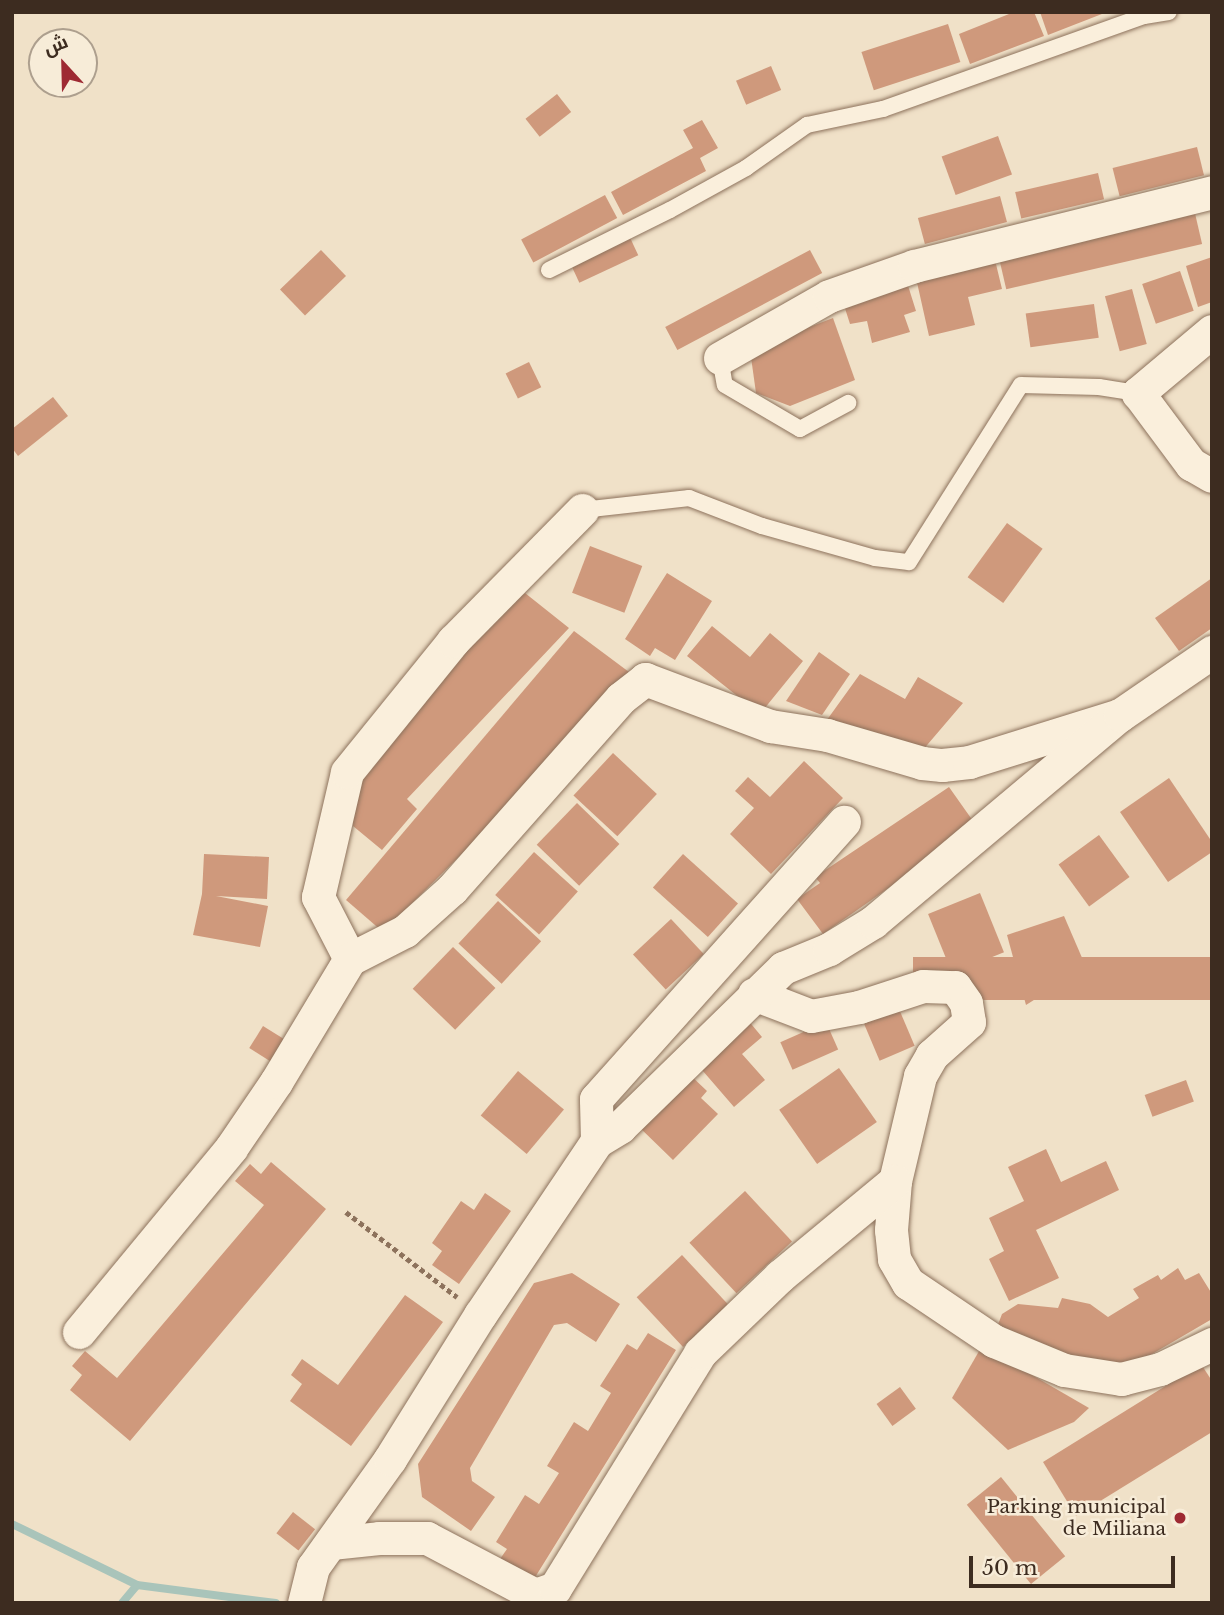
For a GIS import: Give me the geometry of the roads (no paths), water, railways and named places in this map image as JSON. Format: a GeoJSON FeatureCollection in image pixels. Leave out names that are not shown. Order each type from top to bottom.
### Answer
{"type":"FeatureCollection","features":[{"type":"Feature","properties":{"kind":"street"},"geometry":{"type":"LineString","coordinates":[[720,358],[829,296],[901,271],[1212,192]]}},
{"type":"Feature","properties":{"kind":"street"},"geometry":{"type":"LineString","coordinates":[[1212,331],[1138,393],[1191,464],[1212,476]]}},
{"type":"Feature","properties":{"kind":"street"},"geometry":{"type":"LineString","coordinates":[[350,959],[318,897],[347,772],[453,641],[582,510]]}},
{"type":"Feature","properties":{"kind":"street"},"geometry":{"type":"LineString","coordinates":[[304,1603],[313,1567],[390,1459],[480,1315],[597,1141],[620,1127],[754,993],[783,968],[829,949],[873,922],[1120,715],[1212,652]]}},
{"type":"Feature","properties":{"kind":"street"},"geometry":{"type":"LineString","coordinates":[[79,1332],[231,1148],[276,1082],[350,959],[405,931],[452,889],[621,698],[645,679],[770,726],[827,735],[932,764],[969,762],[1120,715]]}},
{"type":"Feature","properties":{"kind":"street"},"geometry":{"type":"LineString","coordinates":[[597,1141],[596,1099],[845,822]]}},
{"type":"Feature","properties":{"kind":"street"},"geometry":{"type":"LineString","coordinates":[[754,993],[811,1016],[859,1007],[923,986],[955,987],[966,1003],[969,1022],[932,1055],[920,1076],[895,1181],[891,1230],[894,1259],[908,1283],[994,1341],[1064,1370],[1121,1379],[1160,1369],[1212,1344]]}},
{"type":"Feature","properties":{"kind":"street"},"geometry":{"type":"LineString","coordinates":[[331,1543],[379,1538],[427,1538],[535,1595],[555,1588],[700,1353],[780,1276],[895,1181]]}},
{"type":"Feature","properties":{"kind":"lane"},"geometry":{"type":"LineString","coordinates":[[549,271],[736,174],[807,125],[883,109],[1144,16],[1169,12]]}},
{"type":"Feature","properties":{"kind":"lane"},"geometry":{"type":"LineString","coordinates":[[720,358],[725,385],[800,429],[848,403]]}},
{"type":"Feature","properties":{"kind":"lane"},"geometry":{"type":"LineString","coordinates":[[582,510],[689,498],[762,526],[875,558],[909,562],[1021,385],[1100,387],[1138,393]]}},
{"type":"Feature","properties":{"kind":"waterway"},"geometry":{"type":"LineString","coordinates":[[12,1524],[137,1585]]}},
{"type":"Feature","properties":{"kind":"waterway"},"geometry":{"type":"LineString","coordinates":[[122,1603],[137,1585],[276,1603]]}},
{"type":"Feature","properties":{"kind":"place","name":"Parking municipal de Miliana"},"geometry":{"type":"Point","coordinates":[1180,1518]}}]}
